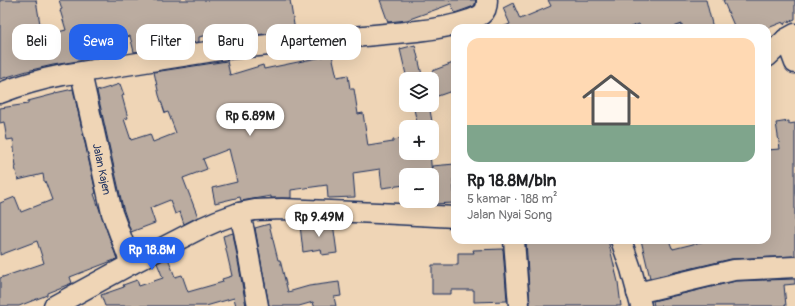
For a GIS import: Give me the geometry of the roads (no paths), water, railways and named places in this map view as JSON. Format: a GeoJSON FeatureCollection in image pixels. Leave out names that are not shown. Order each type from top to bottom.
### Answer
{"type":"FeatureCollection","features":[{"type":"Feature","properties":{"kind":"street"},"geometry":{"type":"LineString","coordinates":[[460,24],[484,8],[502,0]]}},
{"type":"Feature","properties":{"kind":"street"},"geometry":{"type":"LineString","coordinates":[[0,93],[38,80],[226,49],[451,27]]}},
{"type":"Feature","properties":{"kind":"street"},"geometry":{"type":"LineString","coordinates":[[771,53],[790,36]]}},
{"type":"Feature","properties":{"kind":"street"},"geometry":{"type":"LineString","coordinates":[[790,36],[795,63]]}},
{"type":"Feature","properties":{"kind":"street","name":"Jalan Kajen"},"geometry":{"type":"LineString","coordinates":[[81,73],[112,213],[131,264]]}},
{"type":"Feature","properties":{"kind":"street"},"geometry":{"type":"LineString","coordinates":[[54,306],[199,229],[239,213],[255,210],[282,209],[451,217]]}},
{"type":"Feature","properties":{"kind":"street"},"geometry":{"type":"LineString","coordinates":[[239,213],[244,231],[258,306]]}},
{"type":"Feature","properties":{"kind":"street"},"geometry":{"type":"LineString","coordinates":[[514,244],[519,306]]}},
{"type":"Feature","properties":{"kind":"street"},"geometry":{"type":"LineString","coordinates":[[622,244],[639,300],[734,270],[795,267]]}}]}
